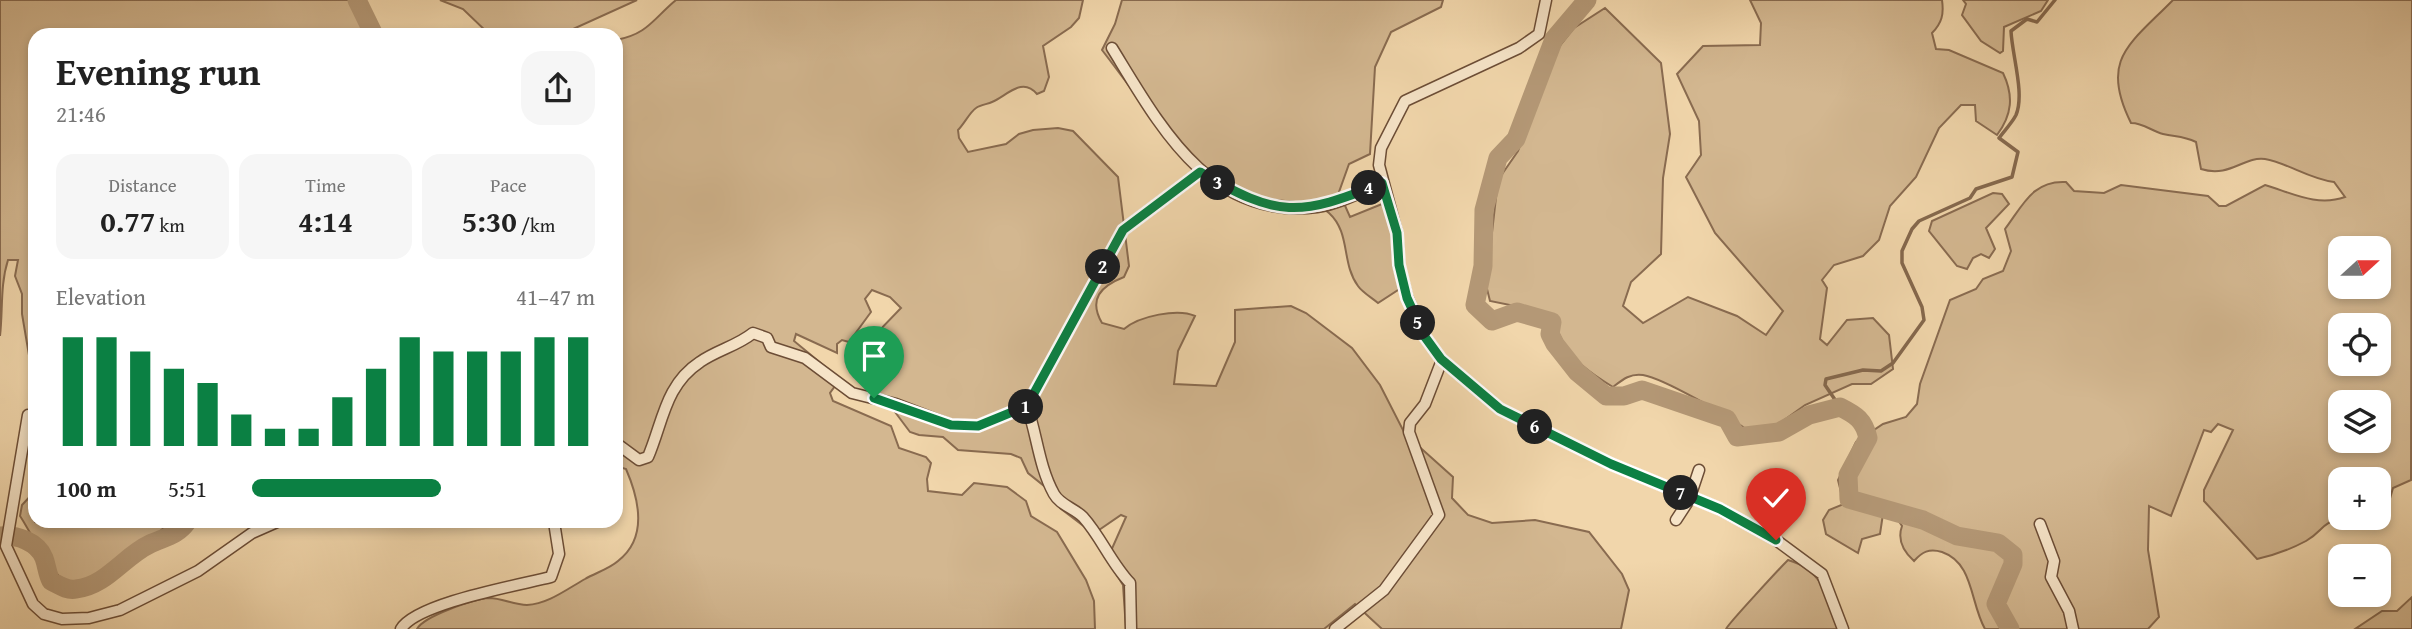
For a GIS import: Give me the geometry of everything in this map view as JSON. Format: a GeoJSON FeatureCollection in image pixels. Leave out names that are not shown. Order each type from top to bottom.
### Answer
{"type":"FeatureCollection","features":[{"type":"Feature","properties":{"kind":"street"},"geometry":{"type":"LineString","coordinates":[[1546,0],[1539,34],[1519,48],[1405,101],[1394,117],[1378,156],[1382,183],[1397,233],[1399,265],[1407,298],[1425,337],[1442,360],[1500,409],[1611,464],[1742,520],[1816,568],[1826,580],[1843,629]]}},
{"type":"Feature","properties":{"kind":"street"},"geometry":{"type":"LineString","coordinates":[[1112,48],[1145,103],[1179,149],[1200,172],[1244,198],[1279,208],[1320,207],[1382,183]]}},
{"type":"Feature","properties":{"kind":"street"},"geometry":{"type":"LineString","coordinates":[[623,448],[639,460],[648,457],[664,407],[681,379],[701,361],[726,351],[753,333],[767,338],[771,347],[805,358],[852,393],[897,404],[951,425],[978,426],[1027,406],[1123,230],[1200,172]]}},
{"type":"Feature","properties":{"kind":"street"},"geometry":{"type":"LineString","coordinates":[[1335,629],[1384,590],[1439,515],[1409,432],[1410,423],[1424,404],[1442,360]]}},
{"type":"Feature","properties":{"kind":"street"},"geometry":{"type":"LineString","coordinates":[[1027,406],[1042,466],[1054,493],[1059,501],[1083,518],[1117,570],[1130,583],[1131,629]]}},
{"type":"Feature","properties":{"kind":"street"},"geometry":{"type":"LineString","coordinates":[[28,415],[6,541],[33,604],[44,614],[62,619],[89,618],[120,610],[198,571],[252,533],[264,528]]}},
{"type":"Feature","properties":{"kind":"street"},"geometry":{"type":"LineString","coordinates":[[1676,520],[1690,496],[1699,470]]}},
{"type":"Feature","properties":{"kind":"street"},"geometry":{"type":"LineString","coordinates":[[2040,524],[2054,561],[2052,577],[2069,611],[2073,629]]}},
{"type":"Feature","properties":{"kind":"street"},"geometry":{"type":"LineString","coordinates":[[401,629],[405,622],[417,616],[475,594],[551,577],[559,554],[555,528]]}},
{"type":"Feature","properties":{"kind":"shaded area"},"geometry":{"type":"Polygon","coordinates":[[[0,0],[353,0],[367,28],[28,28],[28,349],[22,314],[22,294],[15,276],[18,260],[8,260],[5,269],[0,336],[0,0]]]}},
{"type":"Feature","properties":{"kind":"shaded area"},"geometry":{"type":"Polygon","coordinates":[[[440,0],[637,0],[575,28],[483,28],[463,9],[440,0]]]}},
{"type":"Feature","properties":{"kind":"shaded area"},"geometry":{"type":"Polygon","coordinates":[[[676,0],[1083,0],[1079,18],[1071,27],[1043,46],[1049,77],[1044,91],[1037,94],[1026,87],[1014,89],[976,108],[958,130],[959,138],[968,152],[1006,144],[1019,134],[1033,130],[1058,128],[1073,131],[1118,177],[1129,266],[1124,277],[1099,294],[1096,307],[1102,323],[1124,329],[1139,320],[1169,313],[1195,316],[1178,351],[1174,384],[1216,386],[1235,342],[1235,310],[1291,306],[1306,313],[1352,348],[1380,385],[1405,434],[1453,477],[1452,498],[1468,515],[1492,523],[1535,520],[1589,532],[1622,574],[1629,590],[1621,629],[1382,629],[1355,604],[1324,629],[1126,629],[1123,585],[1115,572],[1110,553],[1126,517],[1121,515],[1099,530],[1085,527],[1060,508],[1049,490],[1028,473],[1021,458],[1011,454],[958,450],[943,437],[910,432],[892,408],[873,402],[872,387],[861,378],[855,365],[872,338],[901,308],[890,297],[872,290],[865,299],[871,312],[849,342],[842,340],[837,344],[837,353],[796,334],[794,341],[834,374],[835,386],[830,393],[833,401],[891,426],[899,448],[926,457],[931,463],[927,479],[928,491],[962,495],[974,483],[1007,487],[1026,501],[1031,516],[1057,532],[1086,580],[1094,601],[1095,629],[417,629],[439,614],[482,599],[494,598],[527,605],[550,599],[614,564],[634,541],[637,505],[626,469],[623,468],[623,38],[636,34],[676,0]]]}},
{"type":"Feature","properties":{"kind":"shaded area"},"geometry":{"type":"Polygon","coordinates":[[[1122,0],[1443,0],[1441,7],[1391,32],[1375,67],[1370,154],[1349,164],[1339,192],[1350,217],[1387,202],[1401,288],[1378,303],[1360,288],[1353,277],[1340,230],[1329,213],[1311,204],[1264,199],[1242,193],[1201,167],[1182,149],[1102,50],[1115,24],[1122,0]]]}},
{"type":"Feature","properties":{"kind":"shaded area"},"geometry":{"type":"Polygon","coordinates":[[[1750,0],[1942,0],[1941,18],[1932,33],[1936,49],[1949,50],[2003,73],[2009,90],[2010,105],[2006,120],[1997,135],[1976,121],[1975,105],[1961,105],[1939,128],[1916,177],[1890,206],[1879,240],[1863,256],[1834,265],[1822,280],[1827,288],[1820,339],[1827,345],[1847,320],[1873,318],[1889,335],[1893,369],[1871,384],[1852,384],[1805,405],[1773,428],[1747,430],[1696,399],[1653,378],[1634,375],[1613,387],[1574,358],[1545,312],[1490,301],[1486,285],[1498,180],[1518,151],[1555,52],[1574,28],[1605,8],[1661,63],[1670,134],[1663,178],[1661,254],[1631,282],[1623,306],[1643,323],[1688,297],[1737,316],[1766,335],[1783,311],[1715,233],[1686,177],[1701,155],[1699,121],[1677,74],[1703,46],[1760,45],[1761,23],[1750,0]]]}},
{"type":"Feature","properties":{"kind":"shaded area"},"geometry":{"type":"Polygon","coordinates":[[[1963,0],[2048,0],[2041,11],[2004,27],[2003,51],[2000,53],[1981,41],[1962,15],[1966,4],[1963,0]]]}},
{"type":"Feature","properties":{"kind":"shaded area"},"geometry":{"type":"Polygon","coordinates":[[[2173,0],[2412,0],[2411,480],[2393,488],[2391,495],[2391,467],[2328,467],[2328,524],[2300,544],[2257,559],[2204,501],[2204,490],[2233,430],[2218,424],[2211,432],[2204,430],[2171,516],[2149,506],[2148,550],[2159,617],[2148,629],[1985,629],[1966,574],[1960,565],[1952,557],[1933,550],[1923,553],[1914,561],[1902,545],[1902,526],[1894,514],[1883,514],[1880,534],[1862,539],[1858,553],[1826,534],[1823,520],[1829,510],[1844,504],[1838,480],[1856,442],[1883,424],[1906,417],[1917,404],[1920,384],[1950,300],[1976,289],[1983,279],[2003,271],[2011,251],[2005,229],[2024,203],[2037,190],[2055,182],[2066,182],[2074,191],[2104,193],[2121,185],[2208,196],[2219,206],[2226,206],[2265,185],[2315,200],[2345,197],[2334,182],[2265,159],[2220,171],[2201,169],[2196,142],[2131,123],[2118,83],[2119,68],[2132,41],[2173,0]]]}},
{"type":"Feature","properties":{"kind":"shaded area"},"geometry":{"type":"Polygon","coordinates":[[[1993,193],[2002,194],[2009,204],[1986,228],[1995,249],[1989,258],[1981,254],[1973,258],[1967,269],[1957,266],[1929,231],[1932,221],[1993,193]]]}},
{"type":"Feature","properties":{"kind":"shaded area"},"geometry":{"type":"Polygon","coordinates":[[[28,499],[28,528],[163,528],[108,571],[81,584],[71,584],[57,574],[42,554],[20,516],[22,505],[28,499]]]}},
{"type":"Feature","properties":{"kind":"shaded area"},"geometry":{"type":"Polygon","coordinates":[[[1788,560],[1809,570],[1817,578],[1827,596],[1838,629],[1726,629],[1744,607],[1788,560]]]}},
{"type":"Feature","properties":{"kind":"shaded area"},"geometry":{"type":"Polygon","coordinates":[[[2412,597],[2412,629],[2355,629],[2382,611],[2397,611],[2412,597]]]}},
{"type":"Feature","properties":{"kind":"waterway"},"geometry":{"type":"LineString","coordinates":[[357,0],[371,28]]}},
{"type":"Feature","properties":{"kind":"waterway"},"geometry":{"type":"LineString","coordinates":[[1587,0],[1554,39],[1516,139],[1498,158],[1484,210],[1483,266],[1475,305],[1492,321],[1517,312],[1552,322],[1550,334],[1555,344],[1577,372],[1606,396],[1624,396],[1642,390],[1727,419],[1737,437],[1779,432],[1809,415],[1840,407],[1851,413],[1862,422],[1868,438],[1848,475],[1849,499],[1923,520],[1957,536],[1998,543],[2013,555],[2013,564],[1996,604],[2010,629]]}},
{"type":"Feature","properties":{"kind":"waterway"},"geometry":{"type":"LineString","coordinates":[[1840,407],[1825,385],[1826,379],[1863,370],[1881,371],[1893,363],[1924,320],[1922,307],[1902,263],[1902,251],[1912,229],[1919,221],[1970,198],[1976,189],[2012,177],[2018,152],[1999,138],[2016,115],[2018,106],[2019,86],[2011,31],[2027,19],[2037,22],[2055,0]]}},
{"type":"Feature","properties":{"kind":"waterway"},"geometry":{"type":"LineString","coordinates":[[0,536],[13,536],[32,543],[41,552],[51,581],[73,589],[87,587],[106,577],[141,549],[182,528]]}},
{"type":"Feature","properties":{"kind":"route"},"geometry":{"type":"LineString","coordinates":[[874,398],[951,425],[988,424],[1027,406],[1123,230],[1200,172],[1244,198],[1279,208],[1320,207],[1382,183],[1390,201],[1397,233],[1399,265],[1407,298],[1425,337],[1441,359],[1500,409],[1611,464],[1720,509],[1776,540]]}}]}
